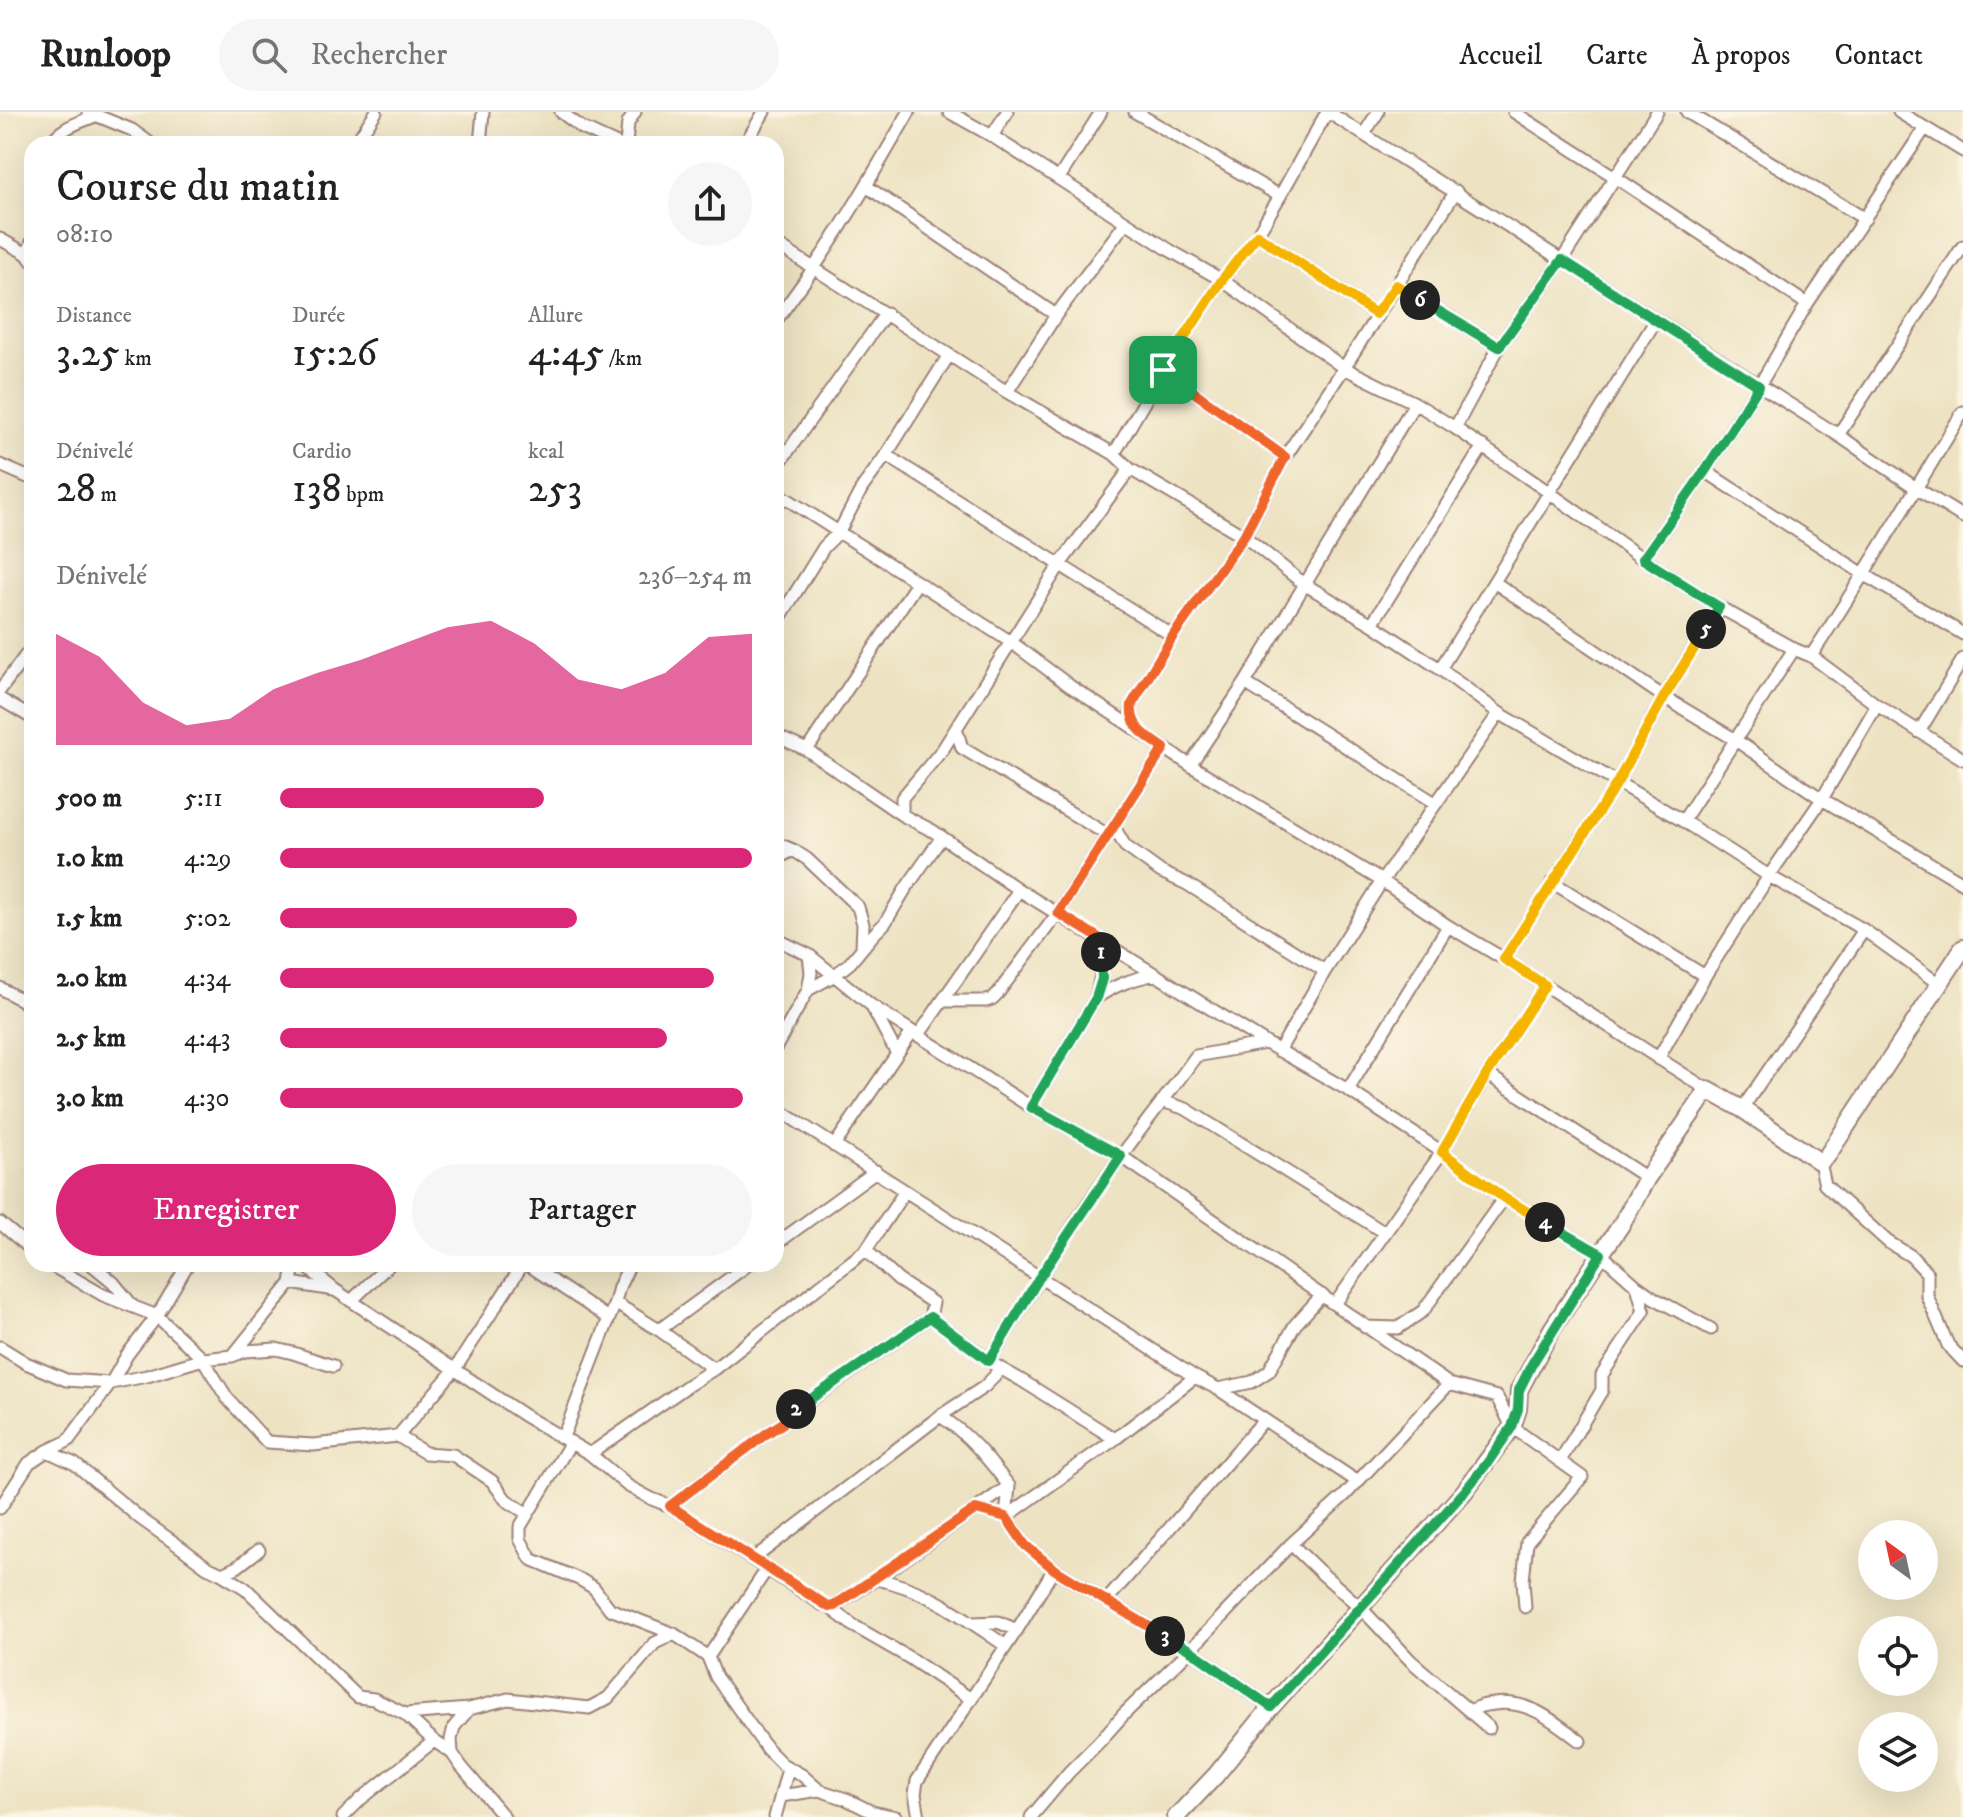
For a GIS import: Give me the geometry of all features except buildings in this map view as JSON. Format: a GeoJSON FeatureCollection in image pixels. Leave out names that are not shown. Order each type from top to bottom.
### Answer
{"type":"FeatureCollection","features":[{"type":"Feature","properties":{"kind":"main road"},"geometry":{"type":"LineString","coordinates":[[1176,1817],[1488,1462],[1512,1427],[1518,1409],[1519,1390],[1532,1364],[1621,1225],[1647,1178],[1708,1090],[1742,1109],[1820,1162],[1827,1156],[1963,948]]}},
{"type":"Feature","properties":{"kind":"street"},"geometry":{"type":"LineString","coordinates":[[360,136],[376,112]]}},
{"type":"Feature","properties":{"kind":"street"},"geometry":{"type":"LineString","coordinates":[[481,136],[483,112]]}},
{"type":"Feature","properties":{"kind":"street"},"geometry":{"type":"LineString","coordinates":[[561,112],[582,128],[602,136],[628,123]]}},
{"type":"Feature","properties":{"kind":"street"},"geometry":{"type":"LineString","coordinates":[[627,136],[628,123],[635,112]]}},
{"type":"Feature","properties":{"kind":"street"},"geometry":{"type":"LineString","coordinates":[[750,136],[764,112]]}},
{"type":"Feature","properties":{"kind":"street"},"geometry":{"type":"LineString","coordinates":[[784,309],[814,268],[909,112]]}},
{"type":"Feature","properties":{"kind":"street"},"geometry":{"type":"LineString","coordinates":[[949,112],[1222,280],[1344,368],[1415,403],[1455,428],[1643,559],[1719,607],[1811,656],[1877,705],[1963,759]]}},
{"type":"Feature","properties":{"kind":"street"},"geometry":{"type":"LineString","coordinates":[[992,136],[1007,112]]}},
{"type":"Feature","properties":{"kind":"street"},"geometry":{"type":"LineString","coordinates":[[1059,178],[1101,112]]}},
{"type":"Feature","properties":{"kind":"street"},"geometry":{"type":"LineString","coordinates":[[1135,112],[1280,196]]}},
{"type":"Feature","properties":{"kind":"street"},"geometry":{"type":"LineString","coordinates":[[1114,454],[1163,370],[1222,280],[1257,235],[1327,112],[1456,191],[1963,517]]}},
{"type":"Feature","properties":{"kind":"street"},"geometry":{"type":"LineString","coordinates":[[1364,134],[1378,112]]}},
{"type":"Feature","properties":{"kind":"street"},"geometry":{"type":"LineString","coordinates":[[1514,112],[1807,304]]}},
{"type":"Feature","properties":{"kind":"street"},"geometry":{"type":"LineString","coordinates":[[1455,428],[1499,347],[1562,260],[1657,112]]}},
{"type":"Feature","properties":{"kind":"street"},"geometry":{"type":"LineString","coordinates":[[1687,112],[1865,219]]}},
{"type":"Feature","properties":{"kind":"street"},"geometry":{"type":"LineString","coordinates":[[1899,112],[1963,151]]}},
{"type":"Feature","properties":{"kind":"street"},"geometry":{"type":"LineString","coordinates":[[55,136],[91,114],[140,136]]}},
{"type":"Feature","properties":{"kind":"street"},"geometry":{"type":"LineString","coordinates":[[1643,559],[1705,471],[1807,304],[1925,128]]}},
{"type":"Feature","properties":{"kind":"street"},"geometry":{"type":"LineString","coordinates":[[866,186],[1056,315]]}},
{"type":"Feature","properties":{"kind":"street"},"geometry":{"type":"LineString","coordinates":[[1136,729],[1132,704],[1173,636],[1244,536],[1285,457],[1456,191]]}},
{"type":"Feature","properties":{"kind":"street"},"geometry":{"type":"LineString","coordinates":[[1007,392],[1056,315],[1126,222]]}},
{"type":"Feature","properties":{"kind":"street"},"geometry":{"type":"LineString","coordinates":[[1257,235],[1376,314]]}},
{"type":"Feature","properties":{"kind":"street"},"geometry":{"type":"LineString","coordinates":[[0,239],[24,249]]}},
{"type":"Feature","properties":{"kind":"street"},"geometry":{"type":"LineString","coordinates":[[1838,435],[1963,246]]}},
{"type":"Feature","properties":{"kind":"street"},"geometry":{"type":"LineString","coordinates":[[784,249],[1007,392],[1114,454],[1130,469],[1244,536],[1304,584],[1372,624],[1499,713],[1864,930],[1939,984]]}},
{"type":"Feature","properties":{"kind":"street"},"geometry":{"type":"LineString","coordinates":[[1396,285],[1499,347]]}},
{"type":"Feature","properties":{"kind":"street"},"geometry":{"type":"LineString","coordinates":[[784,299],[796,291]]}},
{"type":"Feature","properties":{"kind":"street"},"geometry":{"type":"LineString","coordinates":[[784,457],[886,313]]}},
{"type":"Feature","properties":{"kind":"street"},"geometry":{"type":"LineString","coordinates":[[1440,669],[1656,320]]}},
{"type":"Feature","properties":{"kind":"street"},"geometry":{"type":"LineString","coordinates":[[784,610],[824,547],[839,532],[862,488],[949,355]]}},
{"type":"Feature","properties":{"kind":"street"},"geometry":{"type":"LineString","coordinates":[[1163,370],[1285,457]]}},
{"type":"Feature","properties":{"kind":"street"},"geometry":{"type":"LineString","coordinates":[[1190,765],[1245,683],[1415,403]]}},
{"type":"Feature","properties":{"kind":"street"},"geometry":{"type":"LineString","coordinates":[[1811,656],[1865,575],[1963,412]]}},
{"type":"Feature","properties":{"kind":"street"},"geometry":{"type":"LineString","coordinates":[[1372,624],[1483,446]]}},
{"type":"Feature","properties":{"kind":"street"},"geometry":{"type":"LineString","coordinates":[[886,455],[1173,636]]}},
{"type":"Feature","properties":{"kind":"street"},"geometry":{"type":"LineString","coordinates":[[0,465],[24,476]]}},
{"type":"Feature","properties":{"kind":"street"},"geometry":{"type":"LineString","coordinates":[[902,815],[902,798],[943,749],[1061,563],[1130,469]]}},
{"type":"Feature","properties":{"kind":"street"},"geometry":{"type":"LineString","coordinates":[[1705,471],[1865,575],[1963,634]]}},
{"type":"Feature","properties":{"kind":"street"},"geometry":{"type":"LineString","coordinates":[[784,497],[1011,642],[1070,686],[1190,765],[1382,881],[1708,1090]]}},
{"type":"Feature","properties":{"kind":"street"},"geometry":{"type":"LineString","coordinates":[[1494,582],[1822,799],[1963,883]]}},
{"type":"Feature","properties":{"kind":"street"},"geometry":{"type":"LineString","coordinates":[[807,750],[917,583]]}},
{"type":"Feature","properties":{"kind":"street"},"geometry":{"type":"LineString","coordinates":[[1504,959],[1617,783],[1664,697],[1719,607]]}},
{"type":"Feature","properties":{"kind":"street"},"geometry":{"type":"LineString","coordinates":[[1683,821],[1794,649]]}},
{"type":"Feature","properties":{"kind":"street"},"geometry":{"type":"LineString","coordinates":[[0,690],[24,658]]}},
{"type":"Feature","properties":{"kind":"street"},"geometry":{"type":"LineString","coordinates":[[1919,732],[1963,659]]}},
{"type":"Feature","properties":{"kind":"street"},"geometry":{"type":"LineString","coordinates":[[1245,683],[1435,803]]}},
{"type":"Feature","properties":{"kind":"street"},"geometry":{"type":"LineString","coordinates":[[0,699],[24,713]]}},
{"type":"Feature","properties":{"kind":"street"},"geometry":{"type":"LineString","coordinates":[[1658,1059],[1705,976],[1822,799],[1877,705]]}},
{"type":"Feature","properties":{"kind":"street"},"geometry":{"type":"LineString","coordinates":[[1279,1051],[1382,881],[1499,713]]}},
{"type":"Feature","properties":{"kind":"street"},"geometry":{"type":"LineString","coordinates":[[956,728],[962,748]]}},
{"type":"Feature","properties":{"kind":"street"},"geometry":{"type":"LineString","coordinates":[[784,740],[807,750],[1019,890],[1279,1051],[1348,1090],[1442,1152],[1504,1198],[1601,1254],[1637,1286],[1711,1329]]}},
{"type":"Feature","properties":{"kind":"street"},"geometry":{"type":"LineString","coordinates":[[943,749],[962,748],[1325,971]]}},
{"type":"Feature","properties":{"kind":"street"},"geometry":{"type":"LineString","coordinates":[[943,1001],[986,1001],[998,993],[1058,913],[1164,748]]}},
{"type":"Feature","properties":{"kind":"street"},"geometry":{"type":"LineString","coordinates":[[1108,835],[1125,846]]}},
{"type":"Feature","properties":{"kind":"street"},"geometry":{"type":"LineString","coordinates":[[808,990],[850,963],[885,923],[942,837]]}},
{"type":"Feature","properties":{"kind":"street"},"geometry":{"type":"LineString","coordinates":[[784,847],[807,859],[858,907],[863,924],[862,948]]}},
{"type":"Feature","properties":{"kind":"street"},"geometry":{"type":"LineString","coordinates":[[784,855],[793,850]]}},
{"type":"Feature","properties":{"kind":"street"},"geometry":{"type":"LineString","coordinates":[[1552,882],[1705,976]]}},
{"type":"Feature","properties":{"kind":"street"},"geometry":{"type":"LineString","coordinates":[[834,1146],[897,1054],[943,1001],[1019,890]]}},
{"type":"Feature","properties":{"kind":"street"},"geometry":{"type":"LineString","coordinates":[[1348,1090],[1448,926]]}},
{"type":"Feature","properties":{"kind":"street"},"geometry":{"type":"LineString","coordinates":[[1742,1109],[1864,930]]}},
{"type":"Feature","properties":{"kind":"street"},"geometry":{"type":"LineString","coordinates":[[1031,1107],[1096,998],[1102,970],[1099,938]]}},
{"type":"Feature","properties":{"kind":"street"},"geometry":{"type":"LineString","coordinates":[[784,943],[809,955],[872,1006],[915,1034],[1031,1107],[1121,1156],[1449,1384],[1497,1397],[1512,1427],[1582,1477],[1527,1542],[1523,1581],[1525,1607]]}},
{"type":"Feature","properties":{"kind":"street"},"geometry":{"type":"LineString","coordinates":[[784,1033],[808,990],[811,973],[809,955]]}},
{"type":"Feature","properties":{"kind":"street"},"geometry":{"type":"LineString","coordinates":[[1096,998],[1113,986],[1156,974]]}},
{"type":"Feature","properties":{"kind":"street"},"geometry":{"type":"LineString","coordinates":[[1335,1304],[1442,1152],[1487,1074],[1545,985]]}},
{"type":"Feature","properties":{"kind":"street"},"geometry":{"type":"LineString","coordinates":[[0,988],[24,1002]]}},
{"type":"Feature","properties":{"kind":"street"},"geometry":{"type":"LineString","coordinates":[[872,1006],[897,1054]]}},
{"type":"Feature","properties":{"kind":"street"},"geometry":{"type":"LineString","coordinates":[[753,1559],[995,1376],[993,1364],[1039,1278],[1121,1156],[1196,1056],[1266,1043]]}},
{"type":"Feature","properties":{"kind":"street"},"geometry":{"type":"LineString","coordinates":[[1487,1074],[1647,1178]]}},
{"type":"Feature","properties":{"kind":"street"},"geometry":{"type":"LineString","coordinates":[[1175,1087],[1186,1109]]}},
{"type":"Feature","properties":{"kind":"street"},"geometry":{"type":"LineString","coordinates":[[1162,1101],[1186,1109],[1385,1233]]}},
{"type":"Feature","properties":{"kind":"street"},"geometry":{"type":"LineString","coordinates":[[784,1113],[1218,1389],[1358,1482]]}},
{"type":"Feature","properties":{"kind":"street"},"geometry":{"type":"LineString","coordinates":[[1820,1162],[1825,1185],[1888,1242],[1911,1256],[1927,1273],[1927,1296],[1948,1345],[1963,1361]]}},
{"type":"Feature","properties":{"kind":"street"},"geometry":{"type":"LineString","coordinates":[[784,1238],[876,1171]]}},
{"type":"Feature","properties":{"kind":"street"},"geometry":{"type":"LineString","coordinates":[[590,1454],[714,1369],[866,1250],[905,1191]]}},
{"type":"Feature","properties":{"kind":"street"},"geometry":{"type":"LineString","coordinates":[[1365,1327],[1398,1328],[1423,1311],[1504,1198]]}},
{"type":"Feature","properties":{"kind":"street"},"geometry":{"type":"LineString","coordinates":[[0,1223],[24,1243]]}},
{"type":"Feature","properties":{"kind":"street"},"geometry":{"type":"LineString","coordinates":[[670,1506],[783,1423],[787,1416],[930,1317],[933,1303],[898,1280],[866,1250]]}},
{"type":"Feature","properties":{"kind":"street"},"geometry":{"type":"LineString","coordinates":[[63,1272],[103,1295],[157,1316],[203,1359],[227,1398],[267,1442],[313,1445],[398,1436],[425,1453],[453,1455],[492,1481],[506,1500],[528,1514]]}},
{"type":"Feature","properties":{"kind":"street"},"geometry":{"type":"LineString","coordinates":[[101,1272],[131,1305]]}},
{"type":"Feature","properties":{"kind":"street"},"geometry":{"type":"LineString","coordinates":[[0,1508],[29,1463],[68,1441],[157,1316],[183,1272]]}},
{"type":"Feature","properties":{"kind":"street"},"geometry":{"type":"LineString","coordinates":[[232,1356],[291,1283],[293,1272]]}},
{"type":"Feature","properties":{"kind":"street"},"geometry":{"type":"LineString","coordinates":[[313,1272],[351,1301],[525,1416],[590,1454],[628,1486],[670,1506],[971,1699]]}},
{"type":"Feature","properties":{"kind":"street"},"geometry":{"type":"LineString","coordinates":[[351,1301],[382,1272]]}},
{"type":"Feature","properties":{"kind":"street"},"geometry":{"type":"LineString","coordinates":[[398,1436],[455,1369],[520,1272]]}},
{"type":"Feature","properties":{"kind":"street"},"geometry":{"type":"LineString","coordinates":[[537,1272],[608,1318]]}},
{"type":"Feature","properties":{"kind":"street"},"geometry":{"type":"LineString","coordinates":[[626,1272],[567,1439],[520,1527],[520,1539],[531,1559],[594,1588],[610,1609],[674,1634],[708,1657],[716,1677],[767,1749],[788,1769],[802,1775],[819,1790],[872,1812],[896,1817]]}},
{"type":"Feature","properties":{"kind":"street"},"geometry":{"type":"LineString","coordinates":[[659,1330],[738,1272]]}},
{"type":"Feature","properties":{"kind":"street"},"geometry":{"type":"LineString","coordinates":[[291,1283],[335,1290]]}},
{"type":"Feature","properties":{"kind":"street"},"geometry":{"type":"LineString","coordinates":[[1560,1461],[1602,1390],[1602,1375],[1644,1311],[1637,1286]]}},
{"type":"Feature","properties":{"kind":"street"},"geometry":{"type":"LineString","coordinates":[[1218,1389],[1252,1382],[1269,1371],[1295,1325],[1322,1295]]}},
{"type":"Feature","properties":{"kind":"street"},"geometry":{"type":"LineString","coordinates":[[615,1303],[714,1369]]}},
{"type":"Feature","properties":{"kind":"street"},"geometry":{"type":"LineString","coordinates":[[930,1317],[993,1364],[1115,1439]]}},
{"type":"Feature","properties":{"kind":"street"},"geometry":{"type":"LineString","coordinates":[[0,1347],[26,1363],[66,1380],[111,1383],[245,1351],[276,1349],[333,1366]]}},
{"type":"Feature","properties":{"kind":"street"},"geometry":{"type":"LineString","coordinates":[[1006,1517],[1195,1377]]}},
{"type":"Feature","properties":{"kind":"street"},"geometry":{"type":"LineString","coordinates":[[1031,1817],[1124,1714],[1291,1544],[1358,1482],[1449,1384]]}},
{"type":"Feature","properties":{"kind":"street"},"geometry":{"type":"LineString","coordinates":[[954,1407],[957,1427]]}},
{"type":"Feature","properties":{"kind":"street"},"geometry":{"type":"LineString","coordinates":[[940,1416],[957,1427],[982,1451],[1009,1486],[1006,1517],[1025,1545],[1054,1569],[1190,1650],[1271,1707]]}},
{"type":"Feature","properties":{"kind":"street"},"geometry":{"type":"LineString","coordinates":[[1106,1601],[1264,1420]]}},
{"type":"Feature","properties":{"kind":"street"},"geometry":{"type":"LineString","coordinates":[[47,1451],[75,1464],[141,1519],[207,1567],[245,1588],[358,1697],[374,1699],[405,1714],[452,1753],[504,1817]]}},
{"type":"Feature","properties":{"kind":"street"},"geometry":{"type":"LineString","coordinates":[[829,1607],[876,1579],[1009,1486]]}},
{"type":"Feature","properties":{"kind":"street"},"geometry":{"type":"LineString","coordinates":[[976,1509],[1006,1517]]}},
{"type":"Feature","properties":{"kind":"street"},"geometry":{"type":"LineString","coordinates":[[1291,1544],[1360,1607],[1411,1661],[1489,1728]]}},
{"type":"Feature","properties":{"kind":"street"},"geometry":{"type":"LineString","coordinates":[[222,1574],[259,1550]]}},
{"type":"Feature","properties":{"kind":"street"},"geometry":{"type":"LineString","coordinates":[[237,1567],[245,1588]]}},
{"type":"Feature","properties":{"kind":"street"},"geometry":{"type":"LineString","coordinates":[[708,1657],[767,1569]]}},
{"type":"Feature","properties":{"kind":"street"},"geometry":{"type":"LineString","coordinates":[[919,1817],[915,1794],[917,1781],[1054,1569]]}},
{"type":"Feature","properties":{"kind":"street"},"geometry":{"type":"LineString","coordinates":[[876,1579],[922,1592],[1006,1646]]}},
{"type":"Feature","properties":{"kind":"street"},"geometry":{"type":"LineString","coordinates":[[972,1623],[998,1622],[1017,1630]]}},
{"type":"Feature","properties":{"kind":"street"},"geometry":{"type":"LineString","coordinates":[[405,1714],[469,1709],[508,1699],[589,1708],[608,1698],[655,1643],[674,1634]]}},
{"type":"Feature","properties":{"kind":"street"},"geometry":{"type":"LineString","coordinates":[[1470,1712],[1477,1706],[1508,1702],[1522,1705],[1539,1711],[1580,1741]]}},
{"type":"Feature","properties":{"kind":"street"},"geometry":{"type":"LineString","coordinates":[[452,1753],[454,1727],[469,1709]]}},
{"type":"Feature","properties":{"kind":"street"},"geometry":{"type":"LineString","coordinates":[[343,1817],[434,1741]]}},
{"type":"Feature","properties":{"kind":"street"},"geometry":{"type":"LineString","coordinates":[[775,1817],[788,1769]]}},
{"type":"Feature","properties":{"kind":"street"},"geometry":{"type":"LineString","coordinates":[[781,1796],[819,1790]]}},
{"type":"Feature","properties":{"kind":"route"},"geometry":{"type":"LineString","coordinates":[[1257,235],[1376,314],[1396,285],[1499,347],[1562,260],[1759,386],[1705,471],[1643,559],[1719,607],[1664,697],[1617,783],[1504,959],[1545,985],[1487,1074],[1442,1152],[1504,1198],[1601,1254],[1532,1364],[1519,1390],[1518,1409],[1512,1427],[1488,1462],[1271,1707],[1190,1650],[1054,1569],[1025,1545],[1006,1517],[976,1509],[876,1579],[829,1607],[670,1506],[783,1423],[787,1416],[930,1317],[989,1361],[1039,1278],[1121,1156],[1031,1107],[1096,998],[1102,979],[1099,938],[1058,913],[1164,748],[1136,729],[1132,704],[1173,636],[1244,536],[1285,457],[1163,370],[1222,280],[1257,235]]}}]}
